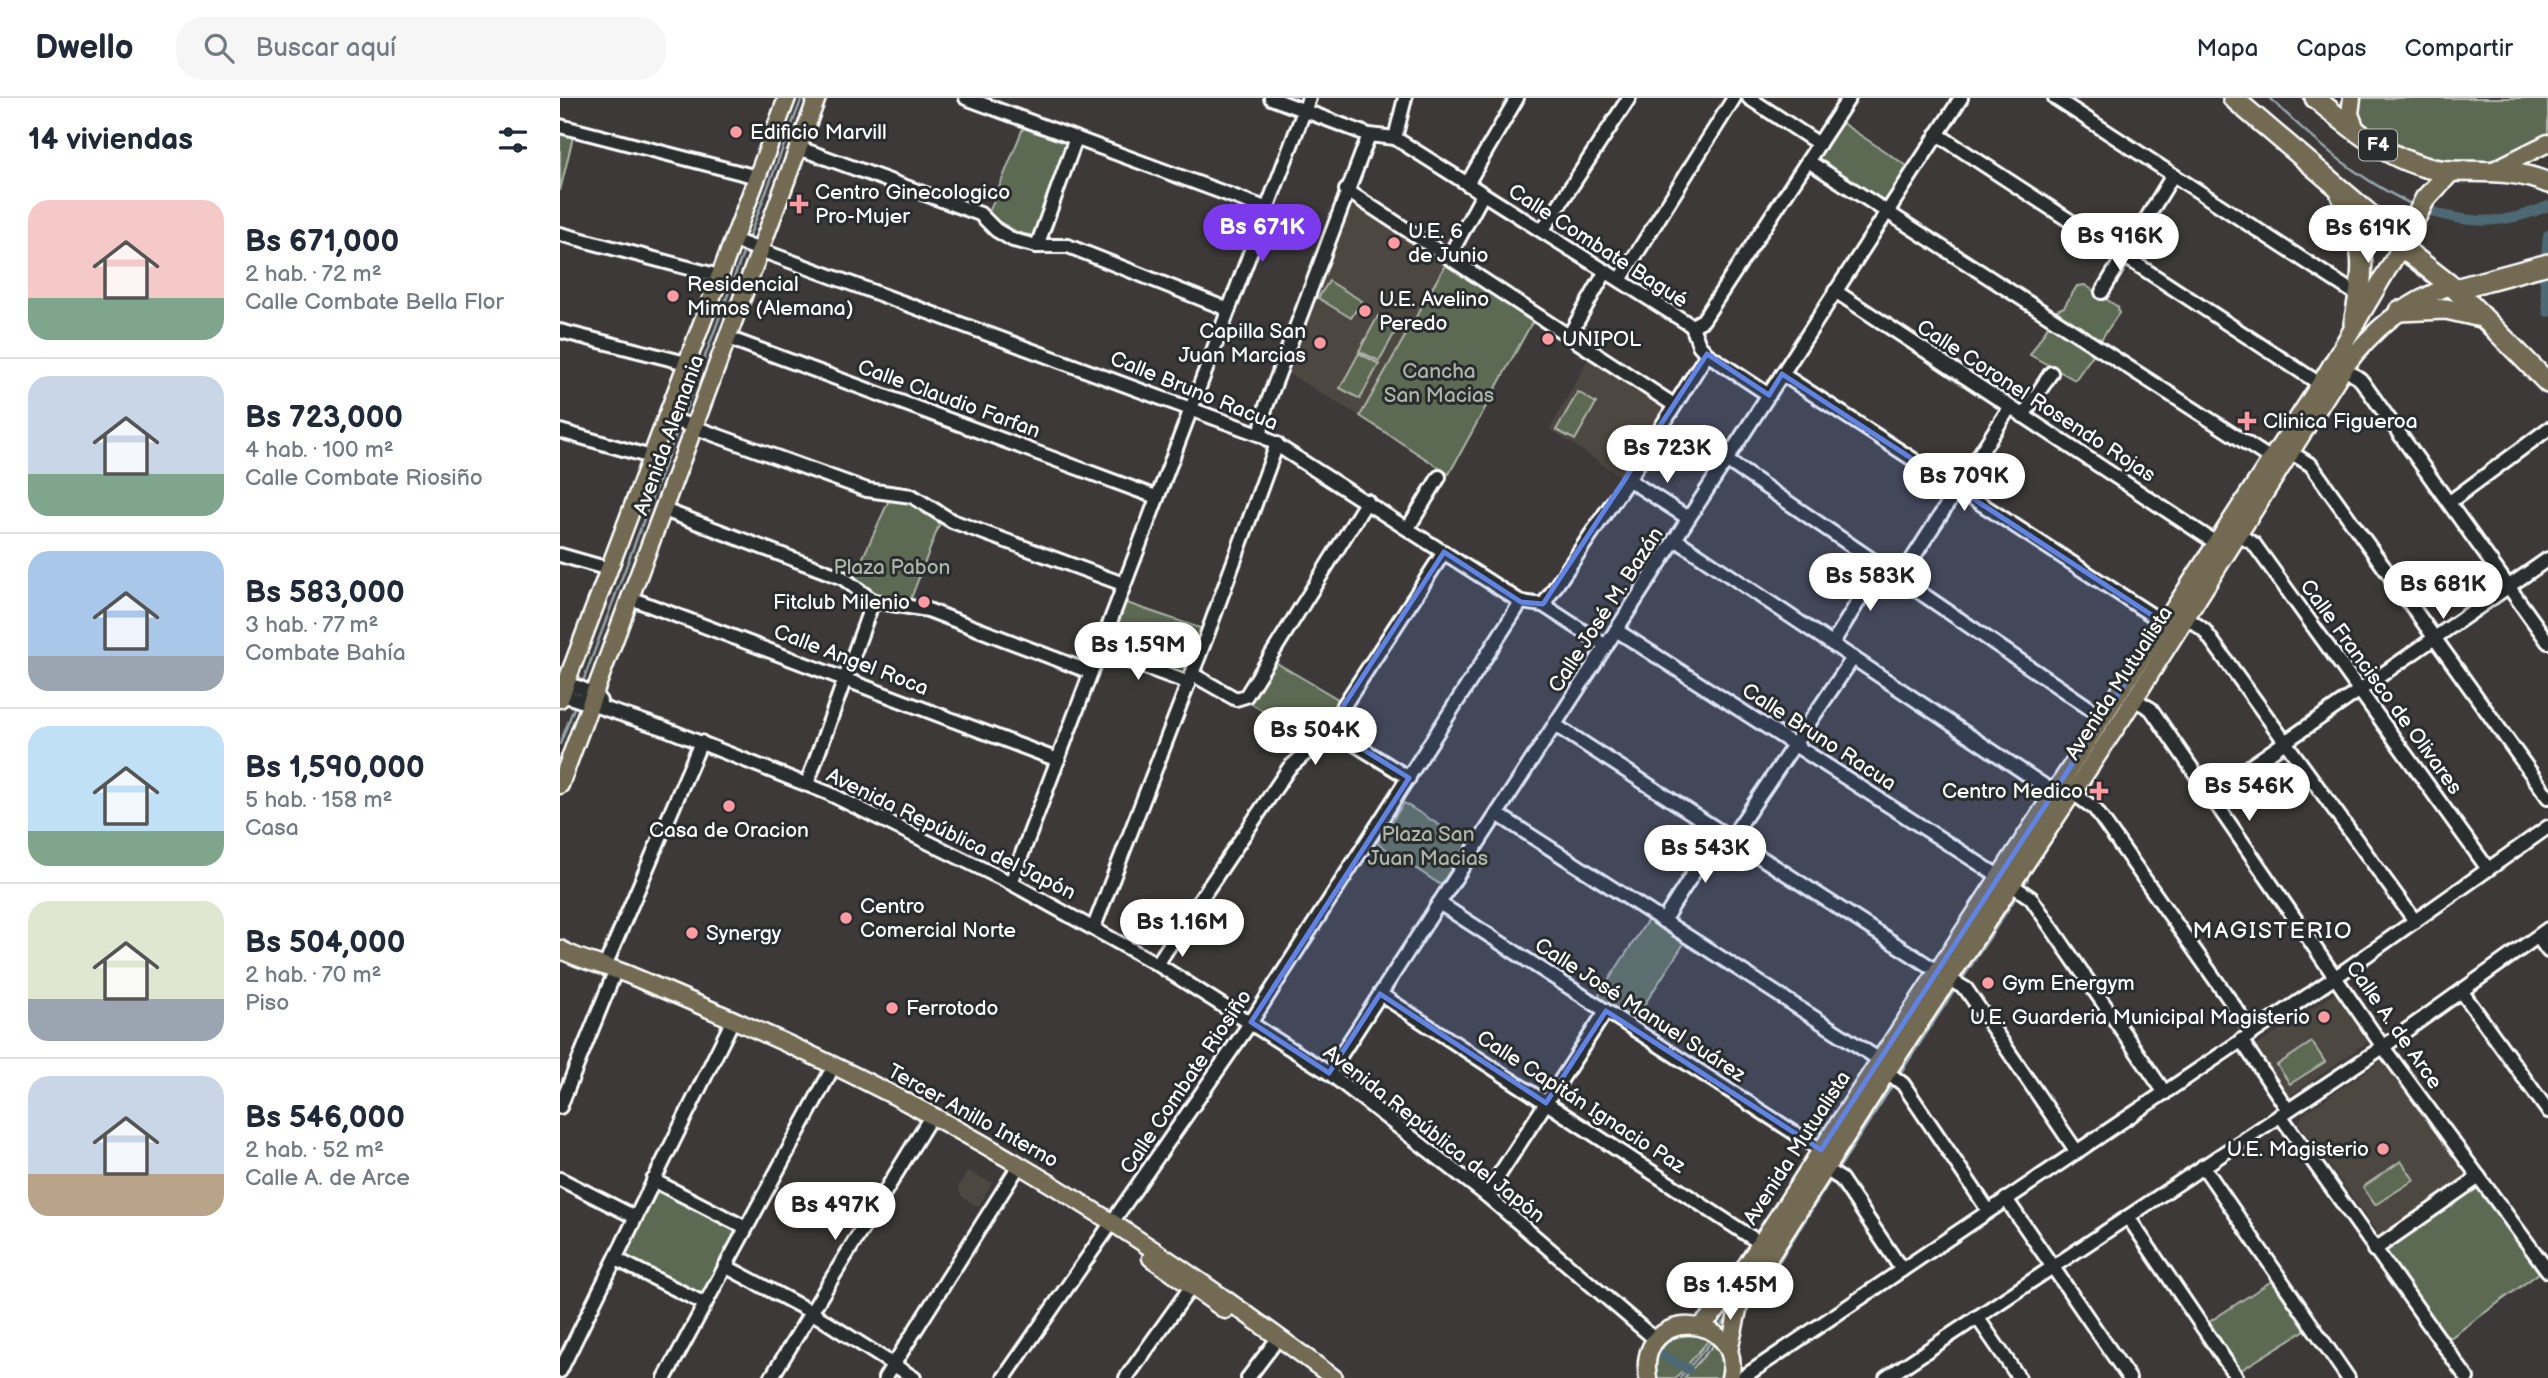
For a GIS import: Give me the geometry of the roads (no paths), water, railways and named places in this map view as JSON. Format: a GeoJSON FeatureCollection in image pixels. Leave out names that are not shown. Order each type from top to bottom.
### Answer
{"type":"FeatureCollection","features":[{"type":"Feature","properties":{"kind":"highway"},"geometry":{"type":"LineString","coordinates":[[2233,98],[2452,288],[2548,383]]}},
{"type":"Feature","properties":{"kind":"highway","name":"F4"},"geometry":{"type":"LineString","coordinates":[[2316,98],[2357,132],[2407,160],[2451,171],[2494,170],[2519,173],[2548,183]]}},
{"type":"Feature","properties":{"kind":"highway"},"geometry":{"type":"LineString","coordinates":[[2401,244],[2420,207],[2451,171]]}},
{"type":"Feature","properties":{"kind":"highway"},"geometry":{"type":"LineString","coordinates":[[2338,188],[2361,244],[2362,299],[2354,324]]}},
{"type":"Feature","properties":{"kind":"highway"},"geometry":{"type":"LineString","coordinates":[[2452,288],[2548,264]]}},
{"type":"Feature","properties":{"kind":"highway"},"geometry":{"type":"LineString","coordinates":[[2393,315],[2446,309],[2483,318]]}},
{"type":"Feature","properties":{"kind":"main road","name":"Avenida Alemania"},"geometry":{"type":"LineString","coordinates":[[561,691],[651,457],[680,422],[728,338],[757,177],[787,98]]}},
{"type":"Feature","properties":{"kind":"main road","name":"Avenida Alemania"},"geometry":{"type":"LineString","coordinates":[[560,786],[664,510],[680,422],[686,363],[719,276],[745,245],[799,148],[817,98]]}},
{"type":"Feature","properties":{"kind":"main road"},"geometry":{"type":"LineString","coordinates":[[2316,98],[2332,101],[2346,98]]}},
{"type":"Feature","properties":{"kind":"main road"},"geometry":{"type":"LineString","coordinates":[[2352,98],[2350,114],[2357,132]]}},
{"type":"Feature","properties":{"kind":"main road"},"geometry":{"type":"LineString","coordinates":[[2494,170],[2548,143]]}},
{"type":"Feature","properties":{"kind":"main road"},"geometry":{"type":"LineString","coordinates":[[2393,315],[2362,299],[2401,244]]}},
{"type":"Feature","properties":{"kind":"main road","name":"Avenida Mutualista"},"geometry":{"type":"LineString","coordinates":[[2006,881],[2042,843],[2237,534],[2344,368],[2365,340],[2393,315],[2452,288]]}},
{"type":"Feature","properties":{"kind":"main road","name":"Avenida Mutualista"},"geometry":{"type":"LineString","coordinates":[[1730,1378],[1728,1351],[1739,1305],[1825,1169],[1884,1066],[2006,881],[2055,793],[2320,384],[2354,324]]}},
{"type":"Feature","properties":{"kind":"main road"},"geometry":{"type":"LineString","coordinates":[[2073,793],[2072,776],[2090,751],[2090,740]]}},
{"type":"Feature","properties":{"kind":"main road"},"geometry":{"type":"LineString","coordinates":[[2042,843],[2040,831],[2057,803],[2055,793]]}},
{"type":"Feature","properties":{"kind":"main road","name":"Tercer Anillo Interno"},"geometry":{"type":"LineString","coordinates":[[560,949],[928,1123],[1112,1225],[1191,1287],[1317,1378]]}},
{"type":"Feature","properties":{"kind":"main road","name":"Tercer Anillo Interno"},"geometry":{"type":"LineString","coordinates":[[560,960],[608,973],[722,1014],[895,1095],[1022,1164],[1112,1225],[1202,1280],[1334,1378]]}},
{"type":"Feature","properties":{"kind":"main road","name":"Avenida Mutualista"},"geometry":{"type":"LineString","coordinates":[[1701,1326],[1717,1310],[1821,1150],[1884,1066]]}},
{"type":"Feature","properties":{"kind":"main road"},"geometry":{"type":"LineString","coordinates":[[1648,1378],[1646,1363],[1656,1340],[1676,1326],[1701,1326],[1712,1332],[1728,1351]]}},
{"type":"Feature","properties":{"kind":"street"},"geometry":{"type":"LineString","coordinates":[[966,98],[1265,208]]}},
{"type":"Feature","properties":{"kind":"street"},"geometry":{"type":"LineString","coordinates":[[1270,98],[1307,104],[1369,135],[1395,138],[1405,98]]}},
{"type":"Feature","properties":{"kind":"street"},"geometry":{"type":"LineString","coordinates":[[1467,184],[1517,98]]}},
{"type":"Feature","properties":{"kind":"street"},"geometry":{"type":"LineString","coordinates":[[1542,231],[1629,98]]}},
{"type":"Feature","properties":{"kind":"street"},"geometry":{"type":"LineString","coordinates":[[1620,280],[1734,98]]}},
{"type":"Feature","properties":{"kind":"street"},"geometry":{"type":"LineString","coordinates":[[1749,98],[1819,144]]}},
{"type":"Feature","properties":{"kind":"street"},"geometry":{"type":"LineString","coordinates":[[1692,326],[1703,320],[1849,98]]}},
{"type":"Feature","properties":{"kind":"street","name":"Calle José M. Bazán"},"geometry":{"type":"LineString","coordinates":[[1329,1073],[1961,98]]}},
{"type":"Feature","properties":{"kind":"street"},"geometry":{"type":"LineString","coordinates":[[2054,98],[2362,299]]}},
{"type":"Feature","properties":{"kind":"street"},"geometry":{"type":"LineString","coordinates":[[1011,883],[1265,208],[1307,104]]}},
{"type":"Feature","properties":{"kind":"street"},"geometry":{"type":"LineString","coordinates":[[560,126],[757,177]]}},
{"type":"Feature","properties":{"kind":"street"},"geometry":{"type":"LineString","coordinates":[[1937,134],[2320,384]]}},
{"type":"Feature","properties":{"kind":"street"},"geometry":{"type":"LineString","coordinates":[[1261,435],[1264,412],[1369,135]]}},
{"type":"Feature","properties":{"kind":"street"},"geometry":{"type":"LineString","coordinates":[[1037,246],[1076,138]]}},
{"type":"Feature","properties":{"kind":"street","name":"Calle Combate Bagué"},"geometry":{"type":"LineString","coordinates":[[1395,138],[1692,326],[1699,345],[1707,354],[1769,395]]}},
{"type":"Feature","properties":{"kind":"street"},"geometry":{"type":"LineString","coordinates":[[799,148],[980,214],[996,230],[1013,240],[1037,246],[1068,246],[1227,309]]}},
{"type":"Feature","properties":{"kind":"street"},"geometry":{"type":"LineString","coordinates":[[1808,161],[2271,459]]}},
{"type":"Feature","properties":{"kind":"street"},"geometry":{"type":"LineString","coordinates":[[2102,292],[2173,175]]}},
{"type":"Feature","properties":{"kind":"street"},"geometry":{"type":"LineString","coordinates":[[1346,190],[1570,334],[1674,405]]}},
{"type":"Feature","properties":{"kind":"street"},"geometry":{"type":"LineString","coordinates":[[1450,256],[1483,194]]}},
{"type":"Feature","properties":{"kind":"street"},"geometry":{"type":"LineString","coordinates":[[560,234],[719,276]]}},
{"type":"Feature","properties":{"kind":"street","name":"Calle Bruno Racua"},"geometry":{"type":"LineString","coordinates":[[745,245],[1261,435],[1521,602],[1543,605],[1606,646]]}},
{"type":"Feature","properties":{"kind":"street"},"geometry":{"type":"LineString","coordinates":[[1570,334],[1606,271]]}},
{"type":"Feature","properties":{"kind":"street","name":"Calle Coronel Rosendo Rojas"},"geometry":{"type":"LineString","coordinates":[[1836,291],[2216,542]]}},
{"type":"Feature","properties":{"kind":"street"},"geometry":{"type":"LineString","coordinates":[[560,331],[686,363]]}},
{"type":"Feature","properties":{"kind":"street","name":"Calle Claudio Farfan"},"geometry":{"type":"LineString","coordinates":[[728,338],[1156,497]]}},
{"type":"Feature","properties":{"kind":"street"},"geometry":{"type":"LineString","coordinates":[[1543,605],[1629,480],[1707,354]]}},
{"type":"Feature","properties":{"kind":"street"},"geometry":{"type":"LineString","coordinates":[[2344,368],[2361,380],[2451,501],[2548,642]]}},
{"type":"Feature","properties":{"kind":"street"},"geometry":{"type":"LineString","coordinates":[[2023,416],[2051,373]]}},
{"type":"Feature","properties":{"kind":"street"},"geometry":{"type":"LineString","coordinates":[[1782,374],[2164,624]]}},
{"type":"Feature","properties":{"kind":"street"},"geometry":{"type":"LineString","coordinates":[[1900,578],[2010,407]]}},
{"type":"Feature","properties":{"kind":"street"},"geometry":{"type":"LineString","coordinates":[[680,422],[867,490],[912,496],[952,521],[1124,584]]}},
{"type":"Feature","properties":{"kind":"street"},"geometry":{"type":"LineString","coordinates":[[2451,501],[2548,429]]}},
{"type":"Feature","properties":{"kind":"street"},"geometry":{"type":"LineString","coordinates":[[560,431],[651,457]]}},
{"type":"Feature","properties":{"kind":"street"},"geometry":{"type":"LineString","coordinates":[[1094,927],[1191,678],[1277,444]]}},
{"type":"Feature","properties":{"kind":"street"},"geometry":{"type":"LineString","coordinates":[[2290,452],[2311,465],[2548,797]]}},
{"type":"Feature","properties":{"kind":"street"},"geometry":{"type":"LineString","coordinates":[[1726,460],[2104,718]]}},
{"type":"Feature","properties":{"kind":"street"},"geometry":{"type":"LineString","coordinates":[[1408,528],[1439,477]]}},
{"type":"Feature","properties":{"kind":"street"},"geometry":{"type":"LineString","coordinates":[[1629,480],[1688,519]]}},
{"type":"Feature","properties":{"kind":"street"},"geometry":{"type":"LineString","coordinates":[[1099,650],[1191,678],[1237,699],[1246,696],[1367,501]]}},
{"type":"Feature","properties":{"kind":"street"},"geometry":{"type":"LineString","coordinates":[[664,510],[843,578],[873,601],[928,610],[1090,672]]}},
{"type":"Feature","properties":{"kind":"street","name":"Calle Francisco de Olivares"},"geometry":{"type":"LineString","coordinates":[[2237,534],[2254,544],[2361,689],[2488,869]]}},
{"type":"Feature","properties":{"kind":"street"},"geometry":{"type":"LineString","coordinates":[[1675,539],[2055,793]]}},
{"type":"Feature","properties":{"kind":"street"},"geometry":{"type":"LineString","coordinates":[[1157,964],[1289,768],[1322,739],[1329,729],[1444,552]]}},
{"type":"Feature","properties":{"kind":"street"},"geometry":{"type":"LineString","coordinates":[[560,555],[609,569]]}},
{"type":"Feature","properties":{"kind":"street"},"geometry":{"type":"LineString","coordinates":[[2209,795],[2548,559]]}},
{"type":"Feature","properties":{"kind":"street"},"geometry":{"type":"LineString","coordinates":[[1832,644],[1881,565]]}},
{"type":"Feature","properties":{"kind":"street","name":"Calle Angel Roca"},"geometry":{"type":"LineString","coordinates":[[630,598],[1058,760]]}},
{"type":"Feature","properties":{"kind":"street"},"geometry":{"type":"LineString","coordinates":[[807,784],[873,601]]}},
{"type":"Feature","properties":{"kind":"street","name":"Calle Combate Riosiño"},"geometry":{"type":"LineString","coordinates":[[1004,1378],[1251,1022],[1521,602]]}},
{"type":"Feature","properties":{"kind":"street"},"geometry":{"type":"LineString","coordinates":[[2186,617],[2204,630],[2414,921]]}},
{"type":"Feature","properties":{"kind":"street","name":"Calle Bruno Racua"},"geometry":{"type":"LineString","coordinates":[[1616,630],[2031,898],[2165,1093]]}},
{"type":"Feature","properties":{"kind":"street"},"geometry":{"type":"LineString","coordinates":[[1663,920],[1795,744],[1853,658]]}},
{"type":"Feature","properties":{"kind":"street","name":"Avenida República del Japón"},"geometry":{"type":"LineString","coordinates":[[561,691],[592,699],[607,709],[701,742],[807,784],[1011,883],[1157,964],[1329,1073],[1486,1195],[1656,1340]]}},
{"type":"Feature","properties":{"kind":"street","name":"Calle A. de Arce"},"geometry":{"type":"LineString","coordinates":[[2134,699],[2151,709],[2337,976],[2383,1047],[2548,1271]]}},
{"type":"Feature","properties":{"kind":"street"},"geometry":{"type":"LineString","coordinates":[[1555,725],[1966,989],[2077,1152]]}},
{"type":"Feature","properties":{"kind":"street"},"geometry":{"type":"LineString","coordinates":[[1329,729],[1409,778]]}},
{"type":"Feature","properties":{"kind":"street"},"geometry":{"type":"LineString","coordinates":[[560,1107],[608,973],[701,742]]}},
{"type":"Feature","properties":{"kind":"street"},"geometry":{"type":"LineString","coordinates":[[2073,793],[2095,809],[2247,1037],[2284,1113],[2460,1376]]}},
{"type":"Feature","properties":{"kind":"street"},"geometry":{"type":"LineString","coordinates":[[1497,814],[1884,1066],[1903,1084],[1988,1210]]}},
{"type":"Feature","properties":{"kind":"street"},"geometry":{"type":"LineString","coordinates":[[1742,1378],[2337,976],[2488,869],[2546,833]]}},
{"type":"Feature","properties":{"kind":"street","name":"Calle José Manuel Suárez"},"geometry":{"type":"LineString","coordinates":[[1439,903],[1821,1150]]}},
{"type":"Feature","properties":{"kind":"street"},"geometry":{"type":"LineString","coordinates":[[1886,1378],[1905,1373],[1977,1317],[2383,1047],[2543,933],[2548,951]]}},
{"type":"Feature","properties":{"kind":"street"},"geometry":{"type":"LineString","coordinates":[[2462,992],[2548,1111]]}},
{"type":"Feature","properties":{"kind":"street","name":"Calle Capitán Ignacio Paz"},"geometry":{"type":"LineString","coordinates":[[1380,994],[1760,1243]]}},
{"type":"Feature","properties":{"kind":"street"},"geometry":{"type":"LineString","coordinates":[[1486,1195],[1606,1011]]}},
{"type":"Feature","properties":{"kind":"street"},"geometry":{"type":"LineString","coordinates":[[560,1371],[729,1028]]}},
{"type":"Feature","properties":{"kind":"street"},"geometry":{"type":"LineString","coordinates":[[665,1378],[830,1075]]}},
{"type":"Feature","properties":{"kind":"street"},"geometry":{"type":"LineString","coordinates":[[771,1378],[928,1123]]}},
{"type":"Feature","properties":{"kind":"street"},"geometry":{"type":"LineString","coordinates":[[2203,1166],[2348,1378]]}},
{"type":"Feature","properties":{"kind":"street"},"geometry":{"type":"LineString","coordinates":[[1825,1169],[1841,1179],[1902,1270]]}},
{"type":"Feature","properties":{"kind":"street"},"geometry":{"type":"LineString","coordinates":[[885,1378],[1015,1172]]}},
{"type":"Feature","properties":{"kind":"street"},"geometry":{"type":"LineString","coordinates":[[2374,1250],[2479,1177]]}},
{"type":"Feature","properties":{"kind":"street"},"geometry":{"type":"LineString","coordinates":[[560,1179],[635,1217]]}},
{"type":"Feature","properties":{"kind":"street"},"geometry":{"type":"LineString","coordinates":[[653,1180],[746,1228]]}},
{"type":"Feature","properties":{"kind":"street"},"geometry":{"type":"LineString","coordinates":[[2006,1199],[2129,1378]]}},
{"type":"Feature","properties":{"kind":"street"},"geometry":{"type":"LineString","coordinates":[[2128,1217],[2237,1378]]}},
{"type":"Feature","properties":{"kind":"street"},"geometry":{"type":"LineString","coordinates":[[617,1259],[705,1304]]}},
{"type":"Feature","properties":{"kind":"street"},"geometry":{"type":"LineString","coordinates":[[725,1266],[811,1312],[914,1378]]}},
{"type":"Feature","properties":{"kind":"street"},"geometry":{"type":"LineString","coordinates":[[1126,1378],[1191,1287]]}},
{"type":"Feature","properties":{"kind":"street"},"geometry":{"type":"LineString","coordinates":[[1977,1317],[2019,1378]]}},
{"type":"Feature","properties":{"kind":"street"},"geometry":{"type":"LineString","coordinates":[[1248,1378],[1273,1345]]}},
{"type":"Feature","properties":{"kind":"waterway"},"geometry":{"type":"LineString","coordinates":[[747,242],[802,98]]}},
{"type":"Feature","properties":{"kind":"waterway"},"geometry":{"type":"LineString","coordinates":[[2270,98],[2335,156],[2371,182],[2409,203]]}},
{"type":"Feature","properties":{"kind":"waterway"},"geometry":{"type":"LineString","coordinates":[[2427,210],[2458,218],[2488,221],[2517,217],[2548,206]]}},
{"type":"Feature","properties":{"kind":"waterway"},"geometry":{"type":"LineString","coordinates":[[2546,257],[2548,235]]}},
{"type":"Feature","properties":{"kind":"waterway"},"geometry":{"type":"LineString","coordinates":[[682,419],[745,248]]}},
{"type":"Feature","properties":{"kind":"waterway"},"geometry":{"type":"LineString","coordinates":[[2544,276],[2548,312]]}},
{"type":"Feature","properties":{"kind":"waterway"},"geometry":{"type":"LineString","coordinates":[[582,684],[679,426]]}},
{"type":"Feature","properties":{"kind":"waterway"},"geometry":{"type":"LineString","coordinates":[[560,744],[575,705]]}},
{"type":"Feature","properties":{"kind":"waterway"},"geometry":{"type":"LineString","coordinates":[[2025,883],[2028,879]]}},
{"type":"Feature","properties":{"kind":"waterway"},"geometry":{"type":"LineString","coordinates":[[1963,978],[2016,897]]}},
{"type":"Feature","properties":{"kind":"waterway"},"geometry":{"type":"LineString","coordinates":[[1901,1072],[1954,991]]}},
{"type":"Feature","properties":{"kind":"waterway"},"geometry":{"type":"LineString","coordinates":[[1839,1168],[1894,1083]]}},
{"type":"Feature","properties":{"kind":"waterway"},"geometry":{"type":"LineString","coordinates":[[1745,1310],[1751,1306],[1830,1181]]}},
{"type":"Feature","properties":{"kind":"waterway"},"geometry":{"type":"LineString","coordinates":[[1722,1324],[1729,1317]]}},
{"type":"Feature","properties":{"kind":"waterway"},"geometry":{"type":"LineString","coordinates":[[1680,1378],[1712,1341]]}},
{"type":"Feature","properties":{"kind":"waterway"},"geometry":{"type":"LineString","coordinates":[[1660,1354],[1688,1369]]}},
{"type":"Feature","properties":{"kind":"place","name":"Edificio Marvill"},"geometry":{"type":"Point","coordinates":[736,132]}},
{"type":"Feature","properties":{"kind":"place","name":"Centro Ginecologico Pro-Mujer"},"geometry":{"type":"Point","coordinates":[799,204]}},
{"type":"Feature","properties":{"kind":"place","name":"U.E. 6 de Junio"},"geometry":{"type":"Point","coordinates":[1394,243]}},
{"type":"Feature","properties":{"kind":"place","name":"Residencial Mimos (Alemana)"},"geometry":{"type":"Point","coordinates":[673,296]}},
{"type":"Feature","properties":{"kind":"place","name":"U.E. Avelino Peredo"},"geometry":{"type":"Point","coordinates":[1365,311]}},
{"type":"Feature","properties":{"kind":"place","name":"UNIPOL"},"geometry":{"type":"Point","coordinates":[1548,339]}},
{"type":"Feature","properties":{"kind":"place","name":"Capilla San Juan Marcias"},"geometry":{"type":"Point","coordinates":[1320,343]}},
{"type":"Feature","properties":{"kind":"place","name":"Clinica Figueroa"},"geometry":{"type":"Point","coordinates":[2247,421]}},
{"type":"Feature","properties":{"kind":"place","name":"Fitclub Milenio"},"geometry":{"type":"Point","coordinates":[924,602]}},
{"type":"Feature","properties":{"kind":"place","name":"Centro Medico"},"geometry":{"type":"Point","coordinates":[2099,791]}},
{"type":"Feature","properties":{"kind":"place","name":"Casa de Oracion"},"geometry":{"type":"Point","coordinates":[729,806]}},
{"type":"Feature","properties":{"kind":"place","name":"Centro Comercial Norte"},"geometry":{"type":"Point","coordinates":[846,918]}},
{"type":"Feature","properties":{"kind":"place","name":"Synergy"},"geometry":{"type":"Point","coordinates":[692,933]}},
{"type":"Feature","properties":{"kind":"place","name":"Gym Energym"},"geometry":{"type":"Point","coordinates":[1988,983]}},
{"type":"Feature","properties":{"kind":"place","name":"Ferrotodo"},"geometry":{"type":"Point","coordinates":[892,1008]}},
{"type":"Feature","properties":{"kind":"place","name":"U.E. Guarderia Municipal Magisterio"},"geometry":{"type":"Point","coordinates":[2324,1017]}},
{"type":"Feature","properties":{"kind":"place","name":"U.E. Magisterio"},"geometry":{"type":"Point","coordinates":[2383,1149]}},
{"type":"Feature","properties":{"kind":"district","name":"MAGISTERIO"},"geometry":{"type":"Point","coordinates":[2273,931]}},
{"type":"Feature","properties":{"kind":"park label","name":"Cancha San Macias"},"geometry":{"type":"Point","coordinates":[1439,383]}},
{"type":"Feature","properties":{"kind":"park label","name":"Plaza Pabon"},"geometry":{"type":"Point","coordinates":[892,567]}},
{"type":"Feature","properties":{"kind":"park label","name":"Plaza San Juan Macias"},"geometry":{"type":"Point","coordinates":[1428,846]}}]}
